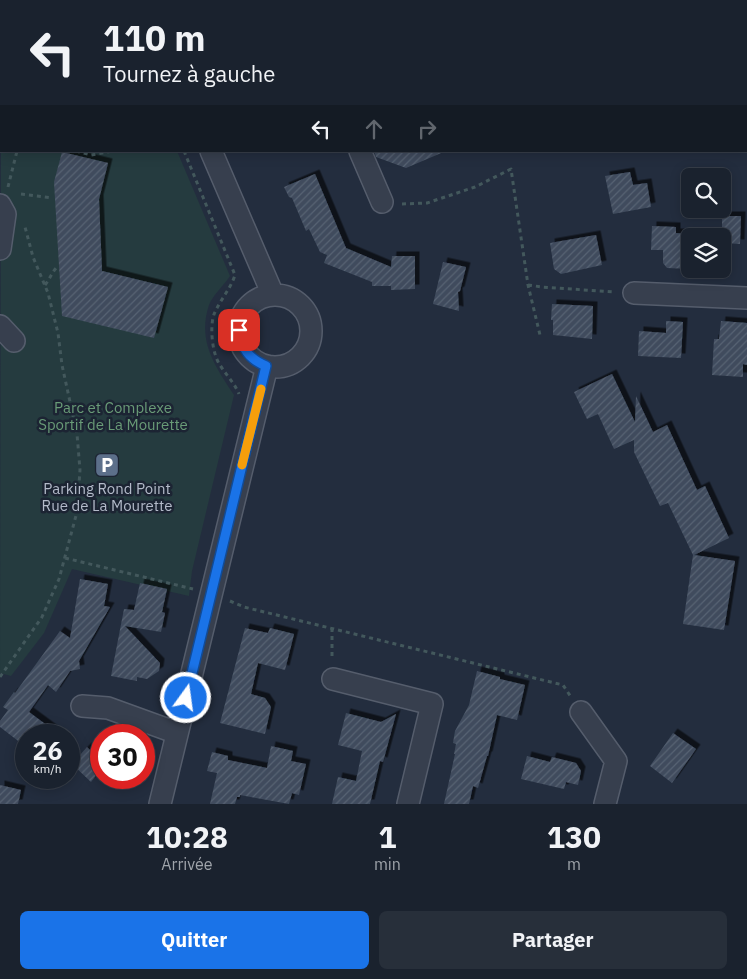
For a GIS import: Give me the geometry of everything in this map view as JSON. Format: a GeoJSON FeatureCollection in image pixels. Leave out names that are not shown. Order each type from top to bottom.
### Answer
{"type":"FeatureCollection","features":[{"type":"Feature","properties":{"kind":"street"},"geometry":{"type":"LineString","coordinates":[[211,152],[273,295]]}},
{"type":"Feature","properties":{"kind":"street"},"geometry":{"type":"LineString","coordinates":[[360,152],[382,202]]}},
{"type":"Feature","properties":{"kind":"street"},"geometry":{"type":"LineString","coordinates":[[0,205],[5,214],[0,250]]}},
{"type":"Feature","properties":{"kind":"street"},"geometry":{"type":"LineString","coordinates":[[634,293],[747,298]]}},
{"type":"Feature","properties":{"kind":"street"},"geometry":{"type":"LineString","coordinates":[[273,295],[284,296],[295,301],[303,308],[309,318],[310,341],[301,357],[285,366],[266,366],[257,363],[244,349],[240,340],[239,330],[243,315],[253,302],[262,297],[273,295]]}},
{"type":"Feature","properties":{"kind":"street"},"geometry":{"type":"LineString","coordinates":[[160,804],[266,366]]}},
{"type":"Feature","properties":{"kind":"street"},"geometry":{"type":"LineString","coordinates":[[333,679],[432,704],[408,804]]}},
{"type":"Feature","properties":{"kind":"street"},"geometry":{"type":"LineString","coordinates":[[82,706],[108,708],[177,733]]}},
{"type":"Feature","properties":{"kind":"street"},"geometry":{"type":"LineString","coordinates":[[581,712],[616,761],[606,804]]}},
{"type":"Feature","properties":{"kind":"path"},"geometry":{"type":"LineString","coordinates":[[17,152],[7,190],[52,198]]}},
{"type":"Feature","properties":{"kind":"path"},"geometry":{"type":"LineString","coordinates":[[80,152],[91,155],[107,152]]}},
{"type":"Feature","properties":{"kind":"path"},"geometry":{"type":"LineString","coordinates":[[184,152],[235,274],[233,282],[213,315],[211,331],[218,363],[235,384],[240,395]]}},
{"type":"Feature","properties":{"kind":"path"},"geometry":{"type":"LineString","coordinates":[[382,202],[396,204],[426,203],[475,187],[511,168],[528,285],[540,335]]}},
{"type":"Feature","properties":{"kind":"path"},"geometry":{"type":"LineString","coordinates":[[21,194],[22,203]]}},
{"type":"Feature","properties":{"kind":"path"},"geometry":{"type":"LineString","coordinates":[[0,677],[42,617],[58,580],[77,512],[80,470],[77,434],[62,365],[58,333],[48,293],[33,257],[24,219]]}},
{"type":"Feature","properties":{"kind":"path"},"geometry":{"type":"LineString","coordinates":[[45,285],[51,279],[57,267]]}},
{"type":"Feature","properties":{"kind":"path"},"geometry":{"type":"LineString","coordinates":[[528,285],[542,288],[634,293]]}},
{"type":"Feature","properties":{"kind":"path"},"geometry":{"type":"LineString","coordinates":[[64,558],[212,593],[244,606],[563,684],[581,712]]}},
{"type":"Feature","properties":{"kind":"path"},"geometry":{"type":"LineString","coordinates":[[332,628],[333,679]]}},
{"type":"Feature","properties":{"kind":"green space","name":"Parc et Complexe Sportif de La Mourette"},"geometry":{"type":"Polygon","coordinates":[[[1,152],[177,152],[230,276],[209,305],[205,330],[210,353],[220,374],[234,395],[192,571],[189,596],[72,569],[44,633],[11,676],[0,673],[1,152]]]}},
{"type":"Feature","properties":{"kind":"building"},"geometry":{"type":"Polygon","coordinates":[[[62,152],[108,163],[99,199],[102,271],[168,287],[154,338],[62,316],[54,182],[62,152]]]}},
{"type":"Feature","properties":{"kind":"building"},"geometry":{"type":"Polygon","coordinates":[[[374,152],[444,152],[406,168],[376,157],[374,152]]]}},
{"type":"Feature","properties":{"kind":"building"},"geometry":{"type":"Polygon","coordinates":[[[630,172],[633,185],[647,183],[651,207],[613,214],[605,176],[630,172]]]}},
{"type":"Feature","properties":{"kind":"building"},"geometry":{"type":"Polygon","coordinates":[[[315,174],[346,248],[391,267],[392,256],[415,256],[415,289],[391,290],[391,286],[372,286],[372,282],[324,263],[327,255],[320,252],[309,229],[306,231],[292,198],[289,197],[284,187],[315,174]]]}},
{"type":"Feature","properties":{"kind":"building"},"geometry":{"type":"Polygon","coordinates":[[[741,216],[740,244],[731,244],[731,228],[722,228],[722,218],[741,216]]]}},
{"type":"Feature","properties":{"kind":"building"},"geometry":{"type":"Polygon","coordinates":[[[652,226],[676,227],[676,233],[681,233],[681,269],[667,268],[663,263],[663,250],[651,250],[652,226]]]}},
{"type":"Feature","properties":{"kind":"building"},"geometry":{"type":"Polygon","coordinates":[[[596,235],[602,265],[561,274],[554,269],[550,243],[596,235]]]}},
{"type":"Feature","properties":{"kind":"building"},"geometry":{"type":"Polygon","coordinates":[[[443,262],[466,267],[460,291],[458,292],[459,311],[433,304],[443,262]]]}},
{"type":"Feature","properties":{"kind":"building"},"geometry":{"type":"Polygon","coordinates":[[[552,304],[593,306],[592,339],[553,335],[553,320],[551,320],[552,304]]]}},
{"type":"Feature","properties":{"kind":"building"},"geometry":{"type":"Polygon","coordinates":[[[666,321],[683,322],[681,358],[638,356],[639,331],[666,333],[666,321]]]}},
{"type":"Feature","properties":{"kind":"building"},"geometry":{"type":"Polygon","coordinates":[[[721,321],[747,323],[747,365],[743,364],[743,377],[712,375],[714,339],[719,339],[721,321]]]}},
{"type":"Feature","properties":{"kind":"building"},"geometry":{"type":"Polygon","coordinates":[[[612,374],[635,422],[636,396],[653,432],[667,425],[697,490],[705,486],[729,538],[694,555],[735,561],[724,630],[683,624],[693,555],[668,503],[660,506],[634,452],[634,440],[614,449],[598,414],[587,419],[574,392],[612,374]]]}},
{"type":"Feature","properties":{"kind":"building"},"geometry":{"type":"Polygon","coordinates":[[[80,579],[108,584],[104,606],[110,607],[79,661],[80,669],[70,671],[56,692],[48,685],[29,712],[45,724],[15,724],[15,739],[0,727],[0,721],[8,710],[3,707],[60,631],[70,638],[80,579]]]}},
{"type":"Feature","properties":{"kind":"building"},"geometry":{"type":"Polygon","coordinates":[[[140,583],[167,589],[162,612],[165,613],[161,632],[125,626],[160,663],[159,671],[147,679],[137,677],[137,681],[111,676],[124,609],[134,610],[140,583]]]}},
{"type":"Feature","properties":{"kind":"building"},"geometry":{"type":"Polygon","coordinates":[[[245,628],[268,633],[270,628],[294,634],[285,670],[258,663],[251,694],[265,698],[271,707],[265,734],[220,723],[245,628]]]}},
{"type":"Feature","properties":{"kind":"building"},"geometry":{"type":"Polygon","coordinates":[[[477,671],[525,685],[517,720],[497,715],[488,756],[478,788],[473,786],[469,804],[444,804],[455,754],[456,744],[453,743],[455,731],[469,705],[477,671]]]}},
{"type":"Feature","properties":{"kind":"building"},"geometry":{"type":"Polygon","coordinates":[[[346,713],[381,722],[396,714],[383,762],[380,761],[370,804],[332,804],[338,777],[356,781],[362,751],[338,745],[346,713]]]}},
{"type":"Feature","properties":{"kind":"building"},"geometry":{"type":"Polygon","coordinates":[[[673,733],[696,749],[672,783],[650,766],[673,733]]]}},
{"type":"Feature","properties":{"kind":"building"},"geometry":{"type":"Polygon","coordinates":[[[271,746],[293,751],[291,761],[306,764],[299,795],[292,793],[289,804],[240,795],[240,797],[237,797],[235,804],[210,804],[217,773],[207,771],[212,752],[228,756],[228,760],[267,768],[271,746]]]}},
{"type":"Feature","properties":{"kind":"building"},"geometry":{"type":"Polygon","coordinates":[[[87,747],[90,750],[90,781],[80,772],[80,755],[87,747]]]}},
{"type":"Feature","properties":{"kind":"building"},"geometry":{"type":"Polygon","coordinates":[[[527,756],[550,762],[552,757],[576,763],[581,771],[578,785],[566,782],[564,789],[521,779],[527,756]]]}},
{"type":"Feature","properties":{"kind":"building"},"geometry":{"type":"Polygon","coordinates":[[[0,785],[21,790],[18,804],[0,804],[0,785]]]}},
{"type":"Feature","properties":{"kind":"slow traffic"},"geometry":{"type":"LineString","coordinates":[[242,465],[261,389]]}},
{"type":"Feature","properties":{"kind":"place","name":"Parking Rond Point Rue de La Mourette"},"geometry":{"type":"Point","coordinates":[107,465]}},
{"type":"Feature","properties":{"kind":"route"},"geometry":{"type":"LineString","coordinates":[[186,698],[266,366],[257,363],[250,357],[240,340],[239,330]]}}]}
